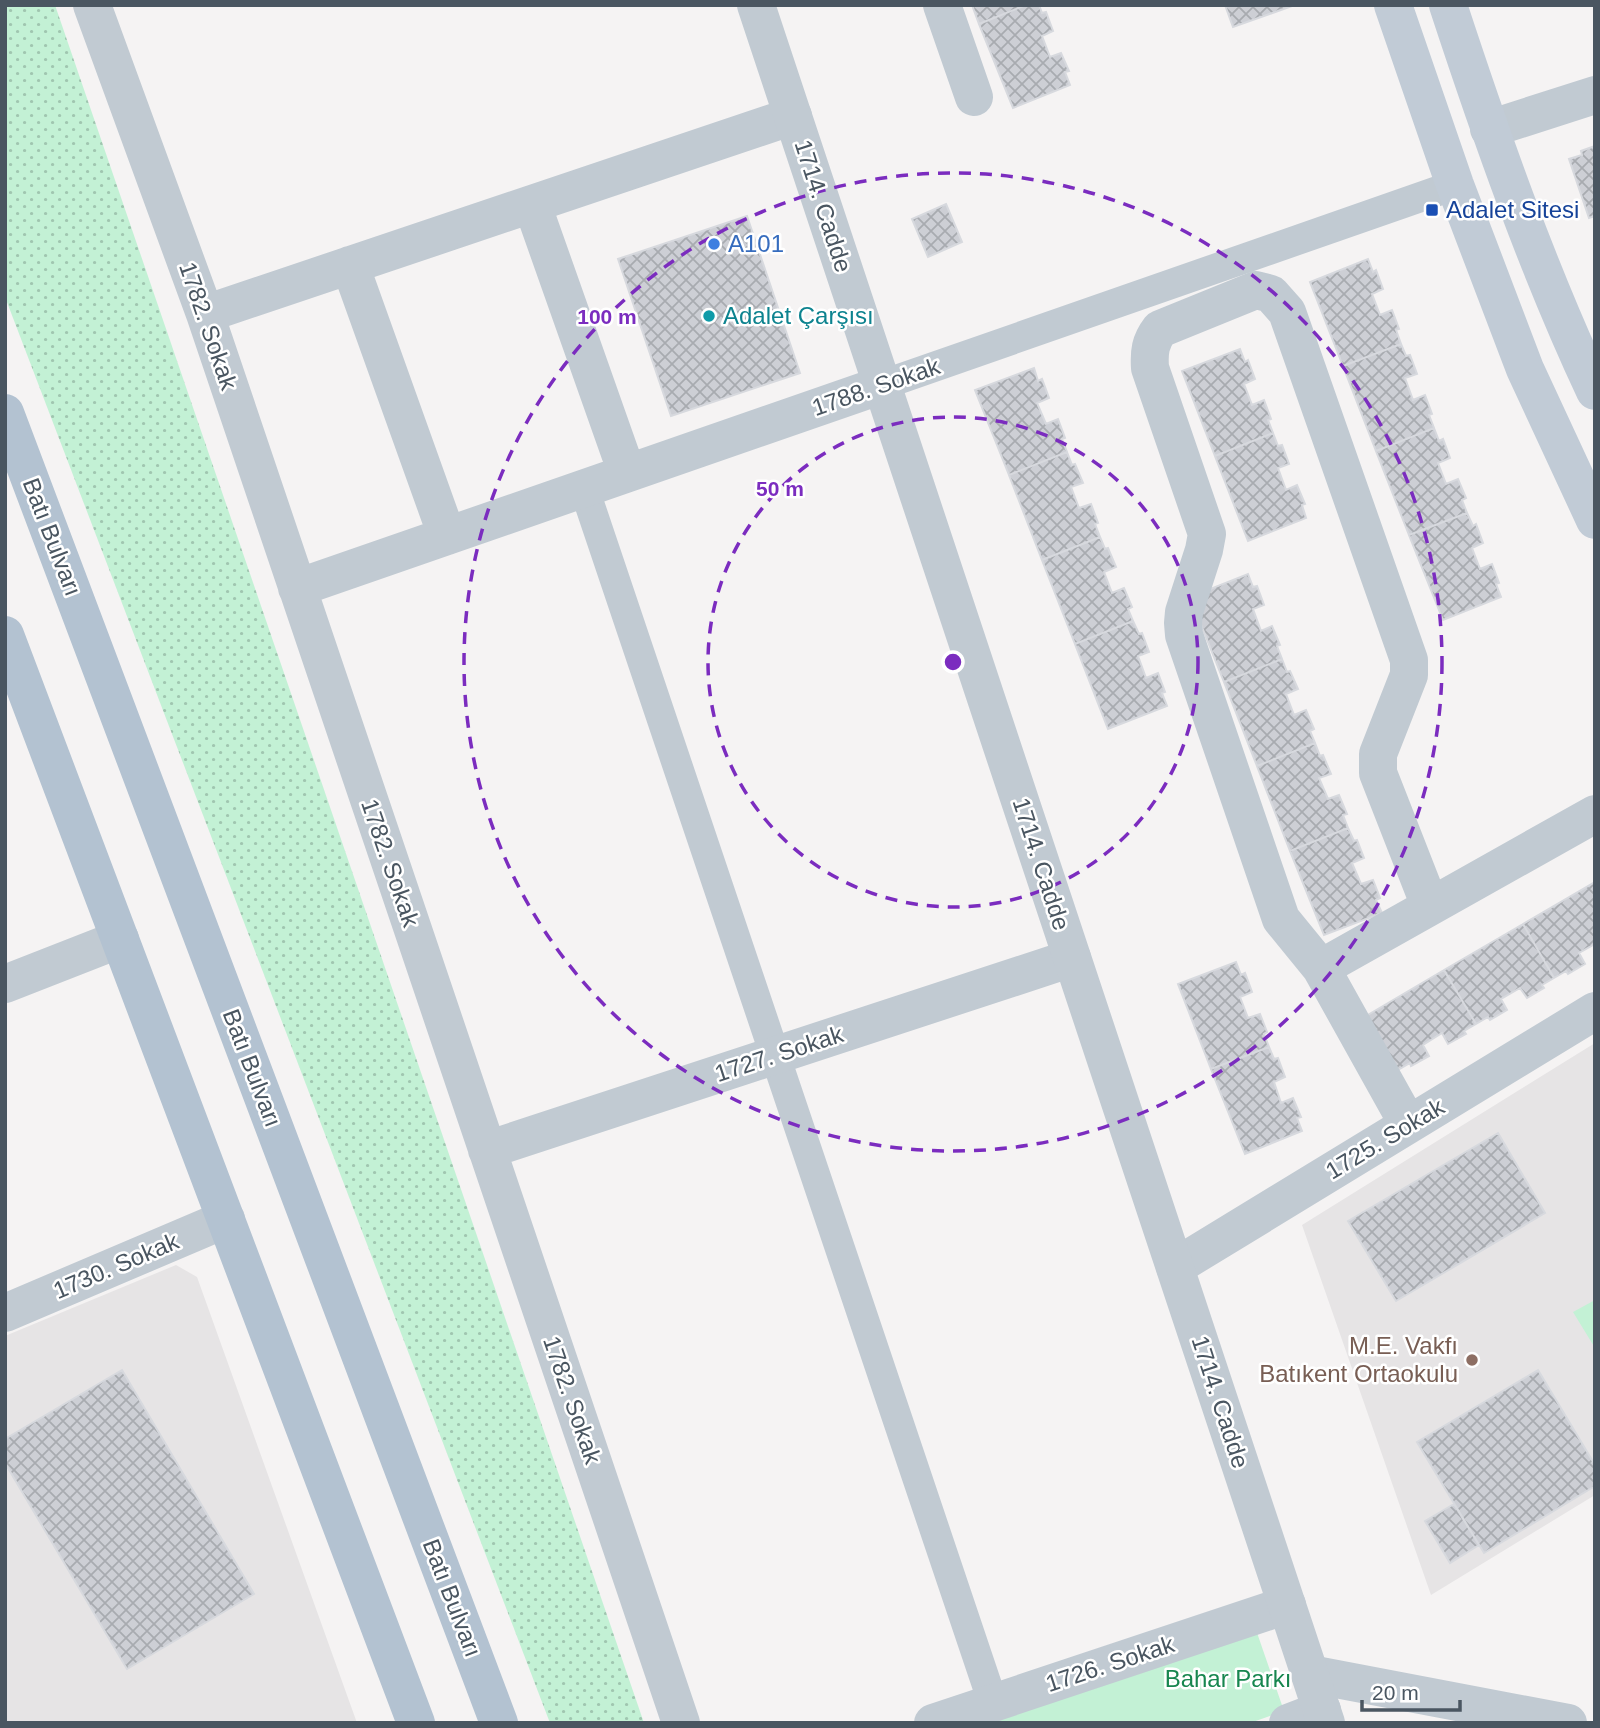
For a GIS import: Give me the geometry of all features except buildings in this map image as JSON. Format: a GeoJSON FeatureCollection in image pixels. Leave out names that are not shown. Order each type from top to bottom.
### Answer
{"type":"FeatureCollection","features":[{"type":"Feature","properties":{"kind":"main road"},"geometry":{"type":"LineString","coordinates":[[1393,5],[1455,185],[1525,369],[1595,520]]}},
{"type":"Feature","properties":{"kind":"main road"},"geometry":{"type":"LineString","coordinates":[[1448,5],[1489,129],[1575,348],[1595,391]]}},
{"type":"Feature","properties":{"kind":"main road","name":"Batı Bulvarı"},"geometry":{"type":"LineString","coordinates":[[5,413],[499,1723]]}},
{"type":"Feature","properties":{"kind":"main road"},"geometry":{"type":"LineString","coordinates":[[5,635],[416,1723]]}},
{"type":"Feature","properties":{"kind":"street","name":"1782. Sokak"},"geometry":{"type":"LineString","coordinates":[[92,5],[205,314],[681,1723]]}},
{"type":"Feature","properties":{"kind":"street","name":"1714. Cadde"},"geometry":{"type":"LineString","coordinates":[[755,5],[1310,1674],[1312,1719]]}},
{"type":"Feature","properties":{"kind":"street"},"geometry":{"type":"LineString","coordinates":[[942,5],[974,97]]}},
{"type":"Feature","properties":{"kind":"street"},"geometry":{"type":"LineString","coordinates":[[1489,129],[1595,95]]}},
{"type":"Feature","properties":{"kind":"street"},"geometry":{"type":"LineString","coordinates":[[205,314],[793,116]]}},
{"type":"Feature","properties":{"kind":"street","name":"1788. Sokak"},"geometry":{"type":"LineString","coordinates":[[297,587],[1455,185]]}},
{"type":"Feature","properties":{"kind":"street"},"geometry":{"type":"LineString","coordinates":[[531,204],[626,473]]}},
{"type":"Feature","properties":{"kind":"street"},"geometry":{"type":"LineString","coordinates":[[350,265],[447,536]]}},
{"type":"Feature","properties":{"kind":"street"},"geometry":{"type":"LineString","coordinates":[[1408,1124],[1321,968],[1281,919],[1184,635],[1184,612],[1204,550],[1206,534],[1150,368],[1149,353],[1153,339],[1160,329],[1256,290],[1271,293],[1287,312],[1409,660],[1409,675],[1376,763],[1430,906]]}},
{"type":"Feature","properties":{"kind":"street"},"geometry":{"type":"LineString","coordinates":[[584,488],[993,1703]]}},
{"type":"Feature","properties":{"kind":"street"},"geometry":{"type":"LineString","coordinates":[[1321,968],[1595,814]]}},
{"type":"Feature","properties":{"kind":"street"},"geometry":{"type":"LineString","coordinates":[[5,984],[120,939]]}},
{"type":"Feature","properties":{"kind":"street","name":"1727. Sokak"},"geometry":{"type":"LineString","coordinates":[[487,1150],[1072,958]]}},
{"type":"Feature","properties":{"kind":"street","name":"1725. Sokak"},"geometry":{"type":"LineString","coordinates":[[1175,1267],[1595,1011]]}},
{"type":"Feature","properties":{"kind":"street","name":"1730. Sokak"},"geometry":{"type":"LineString","coordinates":[[5,1313],[226,1219]]}},
{"type":"Feature","properties":{"kind":"street","name":"1726. Sokak"},"geometry":{"type":"LineString","coordinates":[[933,1723],[1287,1605]]}},
{"type":"Feature","properties":{"kind":"street"},"geometry":{"type":"LineString","coordinates":[[1310,1674],[1569,1723]]}},
{"type":"Feature","properties":{"kind":"shaded area","name":"M.E. Vakfı Batıkent Ortaokulu"},"geometry":{"type":"Polygon","coordinates":[[[1595,1043],[1595,1495],[1431,1595],[1302,1225],[1595,1043]]]}},
{"type":"Feature","properties":{"kind":"shaded area"},"geometry":{"type":"Polygon","coordinates":[[[176,1265],[197,1277],[357,1723],[5,1723],[5,1336],[176,1265]]]}},
{"type":"Feature","properties":{"kind":"green space"},"geometry":{"type":"Polygon","coordinates":[[[5,5],[55,5],[644,1723],[550,1723],[5,297],[5,5]]]}},
{"type":"Feature","properties":{"kind":"green space"},"geometry":{"type":"Polygon","coordinates":[[[1595,1300],[1595,1348],[1573,1312],[1595,1300]]]}},
{"type":"Feature","properties":{"kind":"green space","name":"Bahar Parkı"},"geometry":{"type":"Polygon","coordinates":[[[1254,1624],[1284,1711],[1250,1723],[978,1723],[1254,1624]]]}},
{"type":"Feature","properties":{"kind":"place","name":"Adalet Sitesi"},"geometry":{"type":"Point","coordinates":[1432,210]}},
{"type":"Feature","properties":{"kind":"place","name":"A101"},"geometry":{"type":"Point","coordinates":[714,244]}},
{"type":"Feature","properties":{"kind":"place","name":"Adalet Çarşısı"},"geometry":{"type":"Point","coordinates":[709,316]}},
{"type":"Feature","properties":{"kind":"place","name":"M.E. Vakfı Batıkent Ortaokulu"},"geometry":{"type":"Point","coordinates":[1472,1360]}}]}
